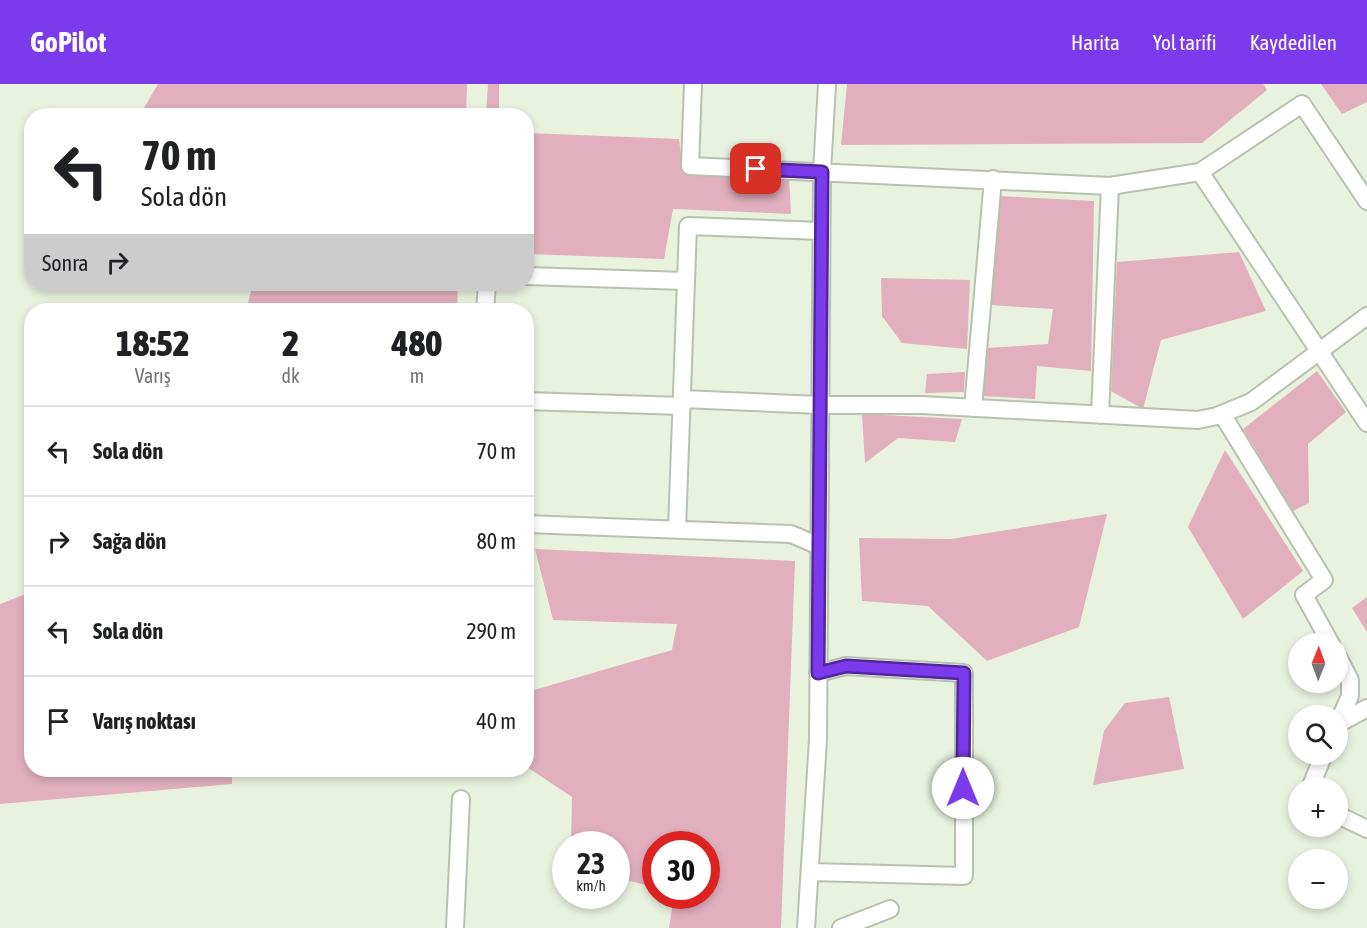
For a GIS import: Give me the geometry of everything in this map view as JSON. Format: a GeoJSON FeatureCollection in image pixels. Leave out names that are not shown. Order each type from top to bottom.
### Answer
{"type":"FeatureCollection","features":[{"type":"Feature","properties":{"kind":"street"},"geometry":{"type":"LineString","coordinates":[[693,84],[690,166],[1110,186],[1200,172],[1302,104],[1367,201]]}},
{"type":"Feature","properties":{"kind":"street"},"geometry":{"type":"LineString","coordinates":[[806,928],[818,740],[821,231],[827,84]]}},
{"type":"Feature","properties":{"kind":"street"},"geometry":{"type":"LineString","coordinates":[[1200,172],[1367,423]]}},
{"type":"Feature","properties":{"kind":"street"},"geometry":{"type":"LineString","coordinates":[[973,408],[993,179]]}},
{"type":"Feature","properties":{"kind":"street"},"geometry":{"type":"LineString","coordinates":[[1100,415],[1110,186]]}},
{"type":"Feature","properties":{"kind":"street"},"geometry":{"type":"LineString","coordinates":[[677,529],[688,225],[821,231]]}},
{"type":"Feature","properties":{"kind":"street"},"geometry":{"type":"LineString","coordinates":[[534,276],[686,281]]}},
{"type":"Feature","properties":{"kind":"street"},"geometry":{"type":"LineString","coordinates":[[534,401],[922,405],[1198,420],[1222,414],[1251,402],[1367,316]]}},
{"type":"Feature","properties":{"kind":"street"},"geometry":{"type":"LineString","coordinates":[[1222,414],[1324,580],[1304,595],[1325,633]]}},
{"type":"Feature","properties":{"kind":"street"},"geometry":{"type":"LineString","coordinates":[[534,524],[791,534],[819,546]]}},
{"type":"Feature","properties":{"kind":"street"},"geometry":{"type":"LineString","coordinates":[[811,872],[964,876],[964,673],[846,666],[818,673]]}},
{"type":"Feature","properties":{"kind":"street"},"geometry":{"type":"LineString","coordinates":[[1346,705],[1350,696],[1348,676]]}},
{"type":"Feature","properties":{"kind":"street"},"geometry":{"type":"LineString","coordinates":[[1348,718],[1367,708]]}},
{"type":"Feature","properties":{"kind":"street"},"geometry":{"type":"LineString","coordinates":[[455,928],[461,799]]}},
{"type":"Feature","properties":{"kind":"street"},"geometry":{"type":"LineString","coordinates":[[1348,820],[1367,829]]}},
{"type":"Feature","properties":{"kind":"street"},"geometry":{"type":"LineString","coordinates":[[841,928],[890,909]]}},
{"type":"Feature","properties":{"kind":"shaded area"},"geometry":{"type":"Polygon","coordinates":[[[158,84],[467,84],[466,108],[144,108],[158,84]]]}},
{"type":"Feature","properties":{"kind":"shaded area"},"geometry":{"type":"Polygon","coordinates":[[[488,84],[499,84],[499,108],[486,108],[488,84]]]}},
{"type":"Feature","properties":{"kind":"shaded area"},"geometry":{"type":"Polygon","coordinates":[[[847,84],[1263,84],[1267,90],[1202,143],[841,145],[847,84]]]}},
{"type":"Feature","properties":{"kind":"shaded area"},"geometry":{"type":"Polygon","coordinates":[[[1321,84],[1367,84],[1367,102],[1342,114],[1321,84]]]}},
{"type":"Feature","properties":{"kind":"shaded area"},"geometry":{"type":"Polygon","coordinates":[[[534,133],[679,139],[683,170],[789,177],[791,214],[673,209],[664,259],[534,254],[534,133]]]}},
{"type":"Feature","properties":{"kind":"shaded area"},"geometry":{"type":"Polygon","coordinates":[[[999,196],[1094,201],[1091,371],[1037,366],[1035,399],[981,396],[988,348],[1048,344],[1053,309],[989,305],[999,196]]]}},
{"type":"Feature","properties":{"kind":"shaded area"},"geometry":{"type":"Polygon","coordinates":[[[1239,252],[1266,311],[1161,340],[1143,409],[1111,391],[1117,262],[1239,252]]]}},
{"type":"Feature","properties":{"kind":"shaded area"},"geometry":{"type":"Polygon","coordinates":[[[881,278],[970,280],[967,349],[902,343],[882,316],[881,278]]]}},
{"type":"Feature","properties":{"kind":"shaded area"},"geometry":{"type":"Polygon","coordinates":[[[251,291],[458,291],[457,303],[248,303],[251,291]]]}},
{"type":"Feature","properties":{"kind":"shaded area"},"geometry":{"type":"Polygon","coordinates":[[[1317,371],[1346,412],[1308,444],[1309,503],[1293,511],[1243,429],[1317,371]]]}},
{"type":"Feature","properties":{"kind":"shaded area"},"geometry":{"type":"Polygon","coordinates":[[[965,372],[964,392],[925,393],[927,374],[965,372]]]}},
{"type":"Feature","properties":{"kind":"shaded area"},"geometry":{"type":"Polygon","coordinates":[[[862,414],[962,419],[955,442],[898,438],[865,463],[862,414]]]}},
{"type":"Feature","properties":{"kind":"shaded area"},"geometry":{"type":"Polygon","coordinates":[[[1225,450],[1303,571],[1243,619],[1188,527],[1225,450]]]}},
{"type":"Feature","properties":{"kind":"shaded area"},"geometry":{"type":"Polygon","coordinates":[[[1107,514],[1079,627],[987,661],[928,606],[862,601],[859,538],[951,539],[1107,514]]]}},
{"type":"Feature","properties":{"kind":"shaded area"},"geometry":{"type":"Polygon","coordinates":[[[535,549],[795,561],[781,928],[669,928],[672,909],[720,909],[720,831],[642,831],[642,884],[630,881],[630,831],[571,831],[572,797],[534,772],[534,690],[672,650],[677,624],[553,620],[535,549]]]}},
{"type":"Feature","properties":{"kind":"shaded area"},"geometry":{"type":"Polygon","coordinates":[[[24,595],[24,777],[232,777],[232,784],[0,804],[0,604],[24,595]]]}},
{"type":"Feature","properties":{"kind":"shaded area"},"geometry":{"type":"Polygon","coordinates":[[[1367,597],[1367,632],[1352,608],[1367,597]]]}},
{"type":"Feature","properties":{"kind":"shaded area"},"geometry":{"type":"Polygon","coordinates":[[[1169,697],[1184,769],[1093,785],[1104,731],[1125,703],[1169,697]]]}},
{"type":"Feature","properties":{"kind":"route"},"geometry":{"type":"LineString","coordinates":[[756,169],[822,172],[818,673],[846,666],[964,673],[963,788]]}}]}
